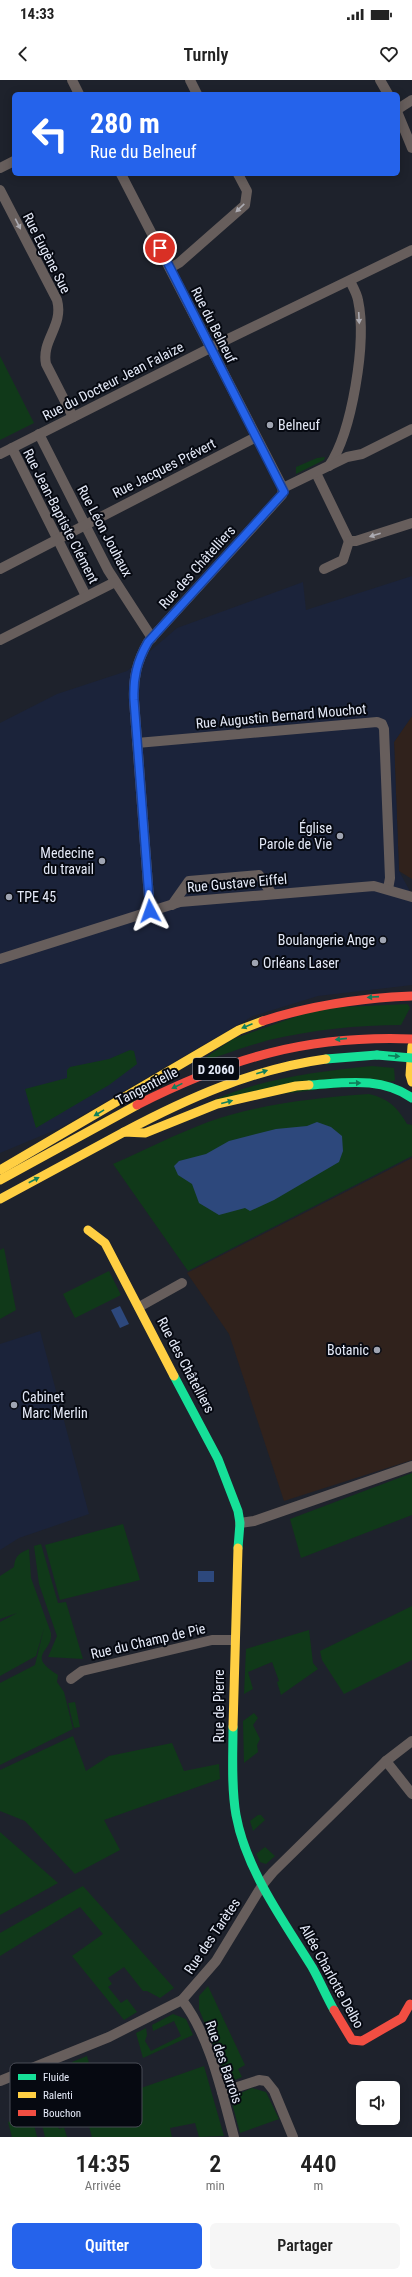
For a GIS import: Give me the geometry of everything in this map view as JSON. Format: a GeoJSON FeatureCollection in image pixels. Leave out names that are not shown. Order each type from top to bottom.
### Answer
{"type":"FeatureCollection","features":[{"type":"Feature","properties":{"kind":"main road"},"geometry":{"type":"LineString","coordinates":[[0,1170],[246,1027],[267,1018],[314,1005],[371,996],[412,996]]}},
{"type":"Feature","properties":{"kind":"main road","name":"Tangentielle"},"geometry":{"type":"LineString","coordinates":[[0,1180],[149,1100],[220,1067],[260,1054],[324,1041],[380,1037],[412,1039]]}},
{"type":"Feature","properties":{"kind":"main road"},"geometry":{"type":"LineString","coordinates":[[412,1045],[410,1075],[412,1082]]}},
{"type":"Feature","properties":{"kind":"main road","name":"Tangentielle"},"geometry":{"type":"LineString","coordinates":[[0,1199],[168,1108],[228,1082],[283,1065],[337,1056],[377,1055],[412,1058]]}},
{"type":"Feature","properties":{"kind":"main road"},"geometry":{"type":"LineString","coordinates":[[124,1132],[145,1133],[217,1104],[296,1086],[373,1082],[402,1091],[412,1098]]}},
{"type":"Feature","properties":{"kind":"main road","name":"Rue des Châtelliers"},"geometry":{"type":"LineString","coordinates":[[88,1230],[105,1243],[218,1459],[232,1491],[240,1523]]}},
{"type":"Feature","properties":{"kind":"main road","name":"Rue de Pierre"},"geometry":{"type":"LineString","coordinates":[[240,1523],[238,1537],[234,1640],[233,1767],[236,1812],[250,1855],[263,1884]]}},
{"type":"Feature","properties":{"kind":"main road","name":"Allée Charlotte Delbo"},"geometry":{"type":"LineString","coordinates":[[263,1884],[323,1986],[328,1999],[352,2040],[362,2041],[402,2018],[410,2004]]}},
{"type":"Feature","properties":{"kind":"street"},"geometry":{"type":"LineString","coordinates":[[72,80],[78,92]]}},
{"type":"Feature","properties":{"kind":"street"},"geometry":{"type":"LineString","coordinates":[[190,80],[196,92]]}},
{"type":"Feature","properties":{"kind":"street"},"geometry":{"type":"LineString","coordinates":[[380,80],[387,92]]}},
{"type":"Feature","properties":{"kind":"street"},"geometry":{"type":"LineString","coordinates":[[400,107],[412,100]]}},
{"type":"Feature","properties":{"kind":"street"},"geometry":{"type":"LineString","coordinates":[[400,119],[412,148]]}},
{"type":"Feature","properties":{"kind":"street"},"geometry":{"type":"LineString","coordinates":[[0,168],[12,162]]}},
{"type":"Feature","properties":{"kind":"street","name":"Rue du Belneuf"},"geometry":{"type":"LineString","coordinates":[[122,176],[283,488]]}},
{"type":"Feature","properties":{"kind":"street"},"geometry":{"type":"LineString","coordinates":[[170,268],[179,263],[245,205],[247,191],[239,176]]}},
{"type":"Feature","properties":{"kind":"street","name":"Rue Eugène Sue"},"geometry":{"type":"LineString","coordinates":[[0,190],[56,300],[60,311],[44,356],[46,364],[73,417]]}},
{"type":"Feature","properties":{"kind":"street","name":"Rue du Docteur Jean Falaize"},"geometry":{"type":"LineString","coordinates":[[0,454],[210,348],[412,250]]}},
{"type":"Feature","properties":{"kind":"street"},"geometry":{"type":"LineString","coordinates":[[328,466],[344,433],[360,350],[358,300],[350,281]]}},
{"type":"Feature","properties":{"kind":"street"},"geometry":{"type":"LineString","coordinates":[[283,488],[347,457],[362,454],[412,429]]}},
{"type":"Feature","properties":{"kind":"street","name":"Rue Léon Jouhaux"},"geometry":{"type":"LineString","coordinates":[[39,434],[115,582],[152,638]]}},
{"type":"Feature","properties":{"kind":"street","name":"Rue Jacques Prévert"},"geometry":{"type":"LineString","coordinates":[[0,568],[256,437]]}},
{"type":"Feature","properties":{"kind":"street","name":"Rue Jean-Baptiste Clément"},"geometry":{"type":"LineString","coordinates":[[12,448],[86,596]]}},
{"type":"Feature","properties":{"kind":"street"},"geometry":{"type":"LineString","coordinates":[[316,473],[349,541],[343,560],[324,569]]}},
{"type":"Feature","properties":{"kind":"street","name":"Rue des Châtelliers"},"geometry":{"type":"LineString","coordinates":[[150,911],[133,679],[141,655],[152,638],[282,495],[283,488]]}},
{"type":"Feature","properties":{"kind":"street"},"geometry":{"type":"LineString","coordinates":[[349,541],[356,542],[412,523]]}},
{"type":"Feature","properties":{"kind":"street"},"geometry":{"type":"LineString","coordinates":[[0,640],[115,582]]}},
{"type":"Feature","properties":{"kind":"street","name":"Rue Augustin Bernard Mouchot"},"geometry":{"type":"LineString","coordinates":[[137,743],[377,722],[382,724],[384,729],[390,864],[388,889]]}},
{"type":"Feature","properties":{"kind":"street"},"geometry":{"type":"LineString","coordinates":[[172,905],[189,881],[259,876],[272,894]]}},
{"type":"Feature","properties":{"kind":"street","name":"Rue Gustave Eiffel"},"geometry":{"type":"LineString","coordinates":[[0,959],[172,905],[272,894],[365,887],[388,889],[412,897]]}},
{"type":"Feature","properties":{"kind":"street"},"geometry":{"type":"LineString","coordinates":[[139,1307],[182,1283]]}},
{"type":"Feature","properties":{"kind":"street"},"geometry":{"type":"LineString","coordinates":[[240,1523],[266,1517],[412,1466]]}},
{"type":"Feature","properties":{"kind":"street","name":"Rue du Champ de Pie"},"geometry":{"type":"LineString","coordinates":[[71,1679],[82,1671],[212,1640],[234,1640]]}},
{"type":"Feature","properties":{"kind":"street","name":"Rue des Tarètes"},"geometry":{"type":"LineString","coordinates":[[44,2063],[109,2036],[182,2000],[216,1961],[263,1884],[326,1817],[386,1761],[412,1741]]}},
{"type":"Feature","properties":{"kind":"street"},"geometry":{"type":"LineString","coordinates":[[386,1761],[412,1794]]}},
{"type":"Feature","properties":{"kind":"street","name":"Rue des Barrois"},"geometry":{"type":"LineString","coordinates":[[182,2000],[191,2013],[203,2040],[222,2092],[234,2137]]}},
{"type":"Feature","properties":{"kind":"street","name":"Rue des Tarètes"},"geometry":{"type":"LineString","coordinates":[[0,2081],[10,2077]]}},
{"type":"Feature","properties":{"kind":"street"},"geometry":{"type":"LineString","coordinates":[[222,2092],[259,2080],[266,2081],[274,2091],[293,2137]]}},
{"type":"Feature","properties":{"kind":"shaded area"},"geometry":{"type":"Polygon","coordinates":[[[412,576],[412,716],[394,742],[399,871],[412,895],[412,985],[318,996],[253,1016],[60,1128],[0,1153],[0,723],[57,694],[127,671],[177,628],[303,582],[306,610],[412,576]]]}},
{"type":"Feature","properties":{"kind":"shaded area"},"geometry":{"type":"Polygon","coordinates":[[[412,716],[412,879],[399,871],[394,742],[412,716]]]}},
{"type":"Feature","properties":{"kind":"shaded area"},"geometry":{"type":"Polygon","coordinates":[[[412,1158],[412,1460],[284,1501],[229,1334],[187,1273],[412,1158]]]}},
{"type":"Feature","properties":{"kind":"shaded area"},"geometry":{"type":"Polygon","coordinates":[[[40,1331],[89,1514],[19,1538],[0,1550],[0,1344],[40,1331]]]}},
{"type":"Feature","properties":{"kind":"green space"},"geometry":{"type":"Polygon","coordinates":[[[0,356],[34,423],[0,440],[0,356]]]}},
{"type":"Feature","properties":{"kind":"green space"},"geometry":{"type":"Polygon","coordinates":[[[325,457],[324,460],[296,474],[296,467],[317,458],[325,457]]]}},
{"type":"Feature","properties":{"kind":"green space"},"geometry":{"type":"Polygon","coordinates":[[[408,1004],[410,1008],[401,1025],[335,1029],[285,1036],[196,1064],[233,1039],[320,1008],[408,1004]]]}},
{"type":"Feature","properties":{"kind":"green space"},"geometry":{"type":"Polygon","coordinates":[[[130,1050],[134,1051],[137,1064],[109,1085],[36,1128],[25,1089],[67,1078],[67,1070],[70,1067],[109,1059],[130,1050]]]}},
{"type":"Feature","properties":{"kind":"green space"},"geometry":{"type":"Polygon","coordinates":[[[372,1066],[394,1068],[395,1081],[209,1102],[248,1087],[289,1077],[372,1066]]]}},
{"type":"Feature","properties":{"kind":"green space"},"geometry":{"type":"Polygon","coordinates":[[[369,1094],[382,1098],[392,1104],[407,1124],[412,1125],[412,1156],[188,1271],[113,1164],[184,1132],[228,1116],[267,1106],[369,1094]]]}},
{"type":"Feature","properties":{"kind":"green space"},"geometry":{"type":"Polygon","coordinates":[[[4,1248],[16,1310],[0,1319],[0,1250],[4,1248]]]}},
{"type":"Feature","properties":{"kind":"green space"},"geometry":{"type":"Polygon","coordinates":[[[109,1271],[121,1295],[75,1318],[63,1294],[109,1271]]]}},
{"type":"Feature","properties":{"kind":"green space"},"geometry":{"type":"Polygon","coordinates":[[[412,1473],[412,1515],[301,1558],[290,1519],[412,1473]]]}},
{"type":"Feature","properties":{"kind":"green space"},"geometry":{"type":"Polygon","coordinates":[[[123,1524],[140,1580],[60,1600],[45,1545],[123,1524]]]}},
{"type":"Feature","properties":{"kind":"green space"},"geometry":{"type":"Polygon","coordinates":[[[41,1544],[58,1603],[66,1602],[83,1659],[48,1657],[57,1636],[39,1584],[34,1546],[41,1544]]]}},
{"type":"Feature","properties":{"kind":"green space"},"geometry":{"type":"Polygon","coordinates":[[[29,1549],[31,1578],[51,1633],[51,1640],[42,1658],[43,1662],[48,1668],[58,1675],[57,1682],[64,1692],[73,1729],[0,1765],[0,1683],[35,1665],[44,1628],[36,1656],[0,1676],[0,1622],[17,1613],[0,1619],[0,1576],[14,1567],[15,1560],[18,1555],[29,1549]]]}},
{"type":"Feature","properties":{"kind":"green space"},"geometry":{"type":"Polygon","coordinates":[[[412,1606],[412,1660],[344,1694],[322,1660],[320,1651],[412,1606]]]}},
{"type":"Feature","properties":{"kind":"green space"},"geometry":{"type":"Polygon","coordinates":[[[309,1630],[313,1663],[318,1669],[281,1695],[277,1682],[279,1681],[272,1662],[248,1672],[253,1689],[244,1694],[246,1649],[309,1630]]]}},
{"type":"Feature","properties":{"kind":"green space"},"geometry":{"type":"Polygon","coordinates":[[[75,1702],[80,1727],[74,1728],[68,1703],[75,1702]]]}},
{"type":"Feature","properties":{"kind":"green space"},"geometry":{"type":"Polygon","coordinates":[[[254,1713],[258,1718],[253,1725],[260,1739],[257,1745],[258,1752],[244,1763],[243,1721],[254,1713]]]}},
{"type":"Feature","properties":{"kind":"green space"},"geometry":{"type":"Polygon","coordinates":[[[73,1736],[86,1771],[109,1756],[172,1743],[184,1771],[219,1764],[220,1779],[104,1820],[120,1850],[75,1874],[25,1821],[0,1811],[0,1770],[73,1736]]]}},
{"type":"Feature","properties":{"kind":"green space"},"geometry":{"type":"Polygon","coordinates":[[[258,1815],[261,1815],[265,1820],[253,1831],[250,1821],[258,1815]]]}},
{"type":"Feature","properties":{"kind":"green space"},"geometry":{"type":"Polygon","coordinates":[[[0,1832],[58,1883],[0,1915],[0,1832]]]}},
{"type":"Feature","properties":{"kind":"green space"},"geometry":{"type":"Polygon","coordinates":[[[265,1847],[275,1856],[266,1864],[260,1862],[256,1854],[265,1847]]]}},
{"type":"Feature","properties":{"kind":"green space"},"geometry":{"type":"Polygon","coordinates":[[[83,1886],[174,1988],[160,1998],[147,1991],[143,1991],[124,1967],[108,1978],[112,1984],[108,1987],[121,2003],[127,1999],[137,2012],[124,2020],[72,1956],[103,1934],[80,1907],[0,1956],[0,1933],[83,1886]]]}},
{"type":"Feature","properties":{"kind":"green space"},"geometry":{"type":"Polygon","coordinates":[[[208,1986],[245,2065],[238,2069],[242,2077],[235,2080],[226,2077],[199,2009],[199,1996],[208,1986]]]}},
{"type":"Feature","properties":{"kind":"green space"},"geometry":{"type":"Polygon","coordinates":[[[173,2014],[186,2019],[193,2035],[143,2058],[136,2033],[146,2028],[147,2035],[145,2041],[151,2051],[181,2036],[174,2021],[153,2031],[152,2025],[173,2014]]]}},
{"type":"Feature","properties":{"kind":"green space"},"geometry":{"type":"Polygon","coordinates":[[[87,2056],[89,2063],[72,2063],[87,2056]]]}},
{"type":"Feature","properties":{"kind":"green space"},"geometry":{"type":"Polygon","coordinates":[[[204,2066],[224,2136],[199,2137],[195,2123],[170,2128],[172,2137],[92,2137],[89,2127],[142,2127],[142,2088],[204,2066]]]}},
{"type":"Feature","properties":{"kind":"green space"},"geometry":{"type":"Polygon","coordinates":[[[252,2088],[266,2092],[279,2119],[240,2133],[232,2103],[234,2096],[252,2088]]]}},
{"type":"Feature","properties":{"kind":"green space"},"geometry":{"type":"Polygon","coordinates":[[[10,2121],[10,2127],[35,2127],[37,2137],[12,2137],[8,2122],[10,2121]]]}},
{"type":"Feature","properties":{"kind":"green space"},"geometry":{"type":"Polygon","coordinates":[[[42,2127],[58,2127],[59,2129],[64,2127],[67,2137],[45,2137],[42,2127]]]}},
{"type":"Feature","properties":{"kind":"water"},"geometry":{"type":"Polygon","coordinates":[[[317,1122],[331,1127],[342,1136],[343,1151],[339,1162],[274,1200],[250,1211],[245,1208],[219,1215],[199,1203],[192,1184],[178,1175],[174,1166],[179,1161],[206,1154],[229,1141],[276,1129],[307,1126],[317,1122]]]}},
{"type":"Feature","properties":{"kind":"water"},"geometry":{"type":"Polygon","coordinates":[[[120,1306],[129,1324],[120,1328],[111,1310],[120,1306]]]}},
{"type":"Feature","properties":{"kind":"water"},"geometry":{"type":"Polygon","coordinates":[[[198,1571],[214,1571],[214,1582],[198,1582],[198,1571]]]}},
{"type":"Feature","properties":{"kind":"traffic: fast"},"geometry":{"type":"LineString","coordinates":[[326,1059],[377,1055]]}},
{"type":"Feature","properties":{"kind":"traffic: fast"},"geometry":{"type":"LineString","coordinates":[[377,1055],[412,1058]]}},
{"type":"Feature","properties":{"kind":"traffic: fast"},"geometry":{"type":"LineString","coordinates":[[309,1085],[362,1082],[388,1086],[412,1098]]}},
{"type":"Feature","properties":{"kind":"traffic: fast"},"geometry":{"type":"LineString","coordinates":[[174,1376],[218,1459],[238,1511],[240,1523],[238,1548]]}},
{"type":"Feature","properties":{"kind":"traffic: fast"},"geometry":{"type":"LineString","coordinates":[[233,1727],[234,1804],[241,1835],[248,1855],[267,1894],[312,1967],[334,2010]]}},
{"type":"Feature","properties":{"kind":"traffic: slow"},"geometry":{"type":"LineString","coordinates":[[0,1170],[239,1030],[263,1021]]}},
{"type":"Feature","properties":{"kind":"traffic: slow"},"geometry":{"type":"LineString","coordinates":[[412,1046],[410,1075],[412,1082]]}},
{"type":"Feature","properties":{"kind":"traffic: slow"},"geometry":{"type":"LineString","coordinates":[[124,1132],[172,1108],[222,1086],[273,1070],[326,1059]]}},
{"type":"Feature","properties":{"kind":"traffic: slow"},"geometry":{"type":"LineString","coordinates":[[0,1199],[124,1132],[145,1133],[217,1104],[296,1086],[309,1085]]}},
{"type":"Feature","properties":{"kind":"traffic: slow"},"geometry":{"type":"LineString","coordinates":[[0,1180],[137,1105]]}},
{"type":"Feature","properties":{"kind":"traffic: slow"},"geometry":{"type":"LineString","coordinates":[[88,1230],[105,1243],[174,1376]]}},
{"type":"Feature","properties":{"kind":"traffic: slow"},"geometry":{"type":"LineString","coordinates":[[233,1727],[238,1548]]}},
{"type":"Feature","properties":{"kind":"traffic: jam"},"geometry":{"type":"LineString","coordinates":[[263,1021],[281,1015],[337,1003],[374,998],[412,996]]}},
{"type":"Feature","properties":{"kind":"traffic: jam"},"geometry":{"type":"LineString","coordinates":[[137,1105],[204,1074],[237,1062],[270,1053],[338,1041],[412,1039]]}},
{"type":"Feature","properties":{"kind":"traffic: jam"},"geometry":{"type":"LineString","coordinates":[[334,2010],[352,2040],[362,2041],[402,2018],[410,2004]]}},
{"type":"Feature","properties":{"kind":"place","name":"Belneuf"},"geometry":{"type":"Point","coordinates":[270,425]}},
{"type":"Feature","properties":{"kind":"place","name":"Église Parole de Vie"},"geometry":{"type":"Point","coordinates":[340,836]}},
{"type":"Feature","properties":{"kind":"place","name":"Medecine du travail"},"geometry":{"type":"Point","coordinates":[102,861]}},
{"type":"Feature","properties":{"kind":"place","name":"TPE 45"},"geometry":{"type":"Point","coordinates":[9,897]}},
{"type":"Feature","properties":{"kind":"place","name":"Boulangerie Ange"},"geometry":{"type":"Point","coordinates":[383,940]}},
{"type":"Feature","properties":{"kind":"place","name":"Orléans Laser"},"geometry":{"type":"Point","coordinates":[255,963]}},
{"type":"Feature","properties":{"kind":"place","name":"Botanic"},"geometry":{"type":"Point","coordinates":[377,1350]}},
{"type":"Feature","properties":{"kind":"place","name":"Cabinet Marc Merlin"},"geometry":{"type":"Point","coordinates":[14,1405]}},
{"type":"Feature","properties":{"kind":"route"},"geometry":{"type":"LineString","coordinates":[[150,911],[133,679],[141,655],[148,642],[284,492],[160,248]]}}]}
